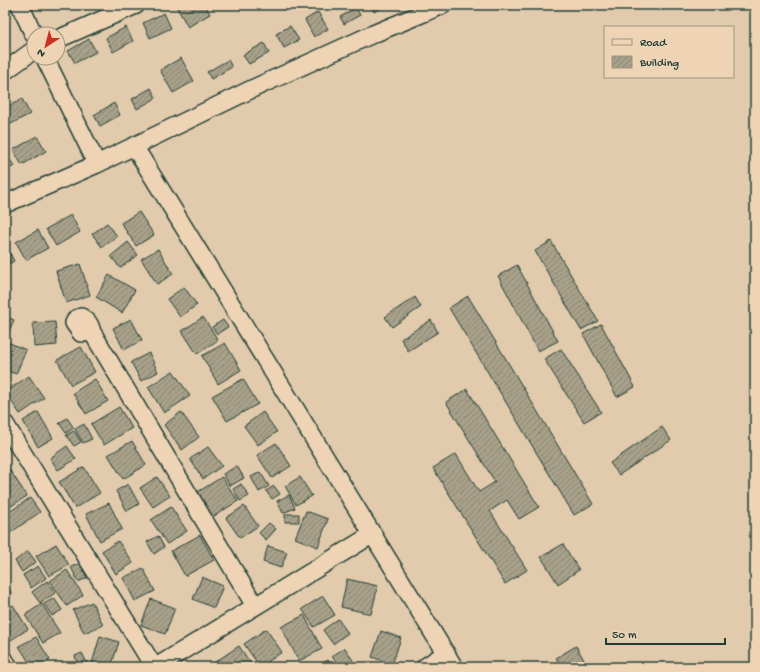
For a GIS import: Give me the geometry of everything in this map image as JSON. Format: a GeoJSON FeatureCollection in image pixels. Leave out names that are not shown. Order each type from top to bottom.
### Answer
{"type":"FeatureCollection","features":[{"type":"Feature","properties":{"kind":"street"},"geometry":{"type":"LineString","coordinates":[[20,5],[30,26]]}},
{"type":"Feature","properties":{"kind":"street"},"geometry":{"type":"LineString","coordinates":[[66,36],[136,5]]}},
{"type":"Feature","properties":{"kind":"street"},"geometry":{"type":"LineString","coordinates":[[5,204],[97,164],[254,88],[373,34],[443,5]]}},
{"type":"Feature","properties":{"kind":"street"},"geometry":{"type":"LineString","coordinates":[[5,70],[26,56]]}},
{"type":"Feature","properties":{"kind":"street"},"geometry":{"type":"LineString","coordinates":[[49,66],[97,164]]}},
{"type":"Feature","properties":{"kind":"street"},"geometry":{"type":"LineString","coordinates":[[134,146],[450,660],[425,667]]}},
{"type":"Feature","properties":{"kind":"street"},"geometry":{"type":"LineString","coordinates":[[92,332],[255,606]]}},
{"type":"Feature","properties":{"kind":"street"},"geometry":{"type":"LineString","coordinates":[[5,424],[155,667],[373,534]]}},
{"type":"Feature","properties":{"kind":"street"},"geometry":{"type":"LineString","coordinates":[[5,661],[9,667]]}},
{"type":"Feature","properties":{"kind":"building"},"geometry":{"type":"Polygon","coordinates":[[[205,5],[210,14],[188,27],[176,6],[205,5]]]}},
{"type":"Feature","properties":{"kind":"building"},"geometry":{"type":"Polygon","coordinates":[[[371,5],[386,5],[374,12],[371,5]]]}},
{"type":"Feature","properties":{"kind":"building"},"geometry":{"type":"Polygon","coordinates":[[[356,8],[360,15],[344,24],[340,17],[356,8]]]}},
{"type":"Feature","properties":{"kind":"building"},"geometry":{"type":"Polygon","coordinates":[[[318,12],[328,29],[314,37],[305,20],[318,12]]]}},
{"type":"Feature","properties":{"kind":"building"},"geometry":{"type":"Polygon","coordinates":[[[164,13],[171,28],[150,38],[143,23],[164,13]]]}},
{"type":"Feature","properties":{"kind":"building"},"geometry":{"type":"Polygon","coordinates":[[[290,26],[299,40],[284,48],[276,34],[290,26]]]}},
{"type":"Feature","properties":{"kind":"building"},"geometry":{"type":"Polygon","coordinates":[[[126,27],[133,41],[113,52],[106,38],[126,27]]]}},
{"type":"Feature","properties":{"kind":"building"},"geometry":{"type":"Polygon","coordinates":[[[89,39],[96,52],[75,63],[68,51],[89,39]]]}},
{"type":"Feature","properties":{"kind":"building"},"geometry":{"type":"Polygon","coordinates":[[[264,43],[269,53],[249,64],[243,55],[264,43]]]}},
{"type":"Feature","properties":{"kind":"building"},"geometry":{"type":"Polygon","coordinates":[[[181,58],[194,81],[173,93],[160,70],[181,58]]]}},
{"type":"Feature","properties":{"kind":"building"},"geometry":{"type":"Polygon","coordinates":[[[228,60],[232,67],[211,79],[207,72],[228,60]]]}},
{"type":"Feature","properties":{"kind":"building"},"geometry":{"type":"Polygon","coordinates":[[[151,88],[156,98],[137,109],[132,99],[151,88]]]}},
{"type":"Feature","properties":{"kind":"building"},"geometry":{"type":"Polygon","coordinates":[[[22,99],[30,114],[7,126],[5,122],[5,108],[22,99]]]}},
{"type":"Feature","properties":{"kind":"building"},"geometry":{"type":"Polygon","coordinates":[[[114,103],[120,115],[100,126],[94,115],[114,103]]]}},
{"type":"Feature","properties":{"kind":"building"},"geometry":{"type":"Polygon","coordinates":[[[37,136],[46,151],[22,165],[13,150],[37,136]]]}},
{"type":"Feature","properties":{"kind":"building"},"geometry":{"type":"Polygon","coordinates":[[[5,152],[14,166],[5,171],[5,152]]]}},
{"type":"Feature","properties":{"kind":"building"},"geometry":{"type":"Polygon","coordinates":[[[139,212],[154,235],[136,246],[121,223],[139,212]]]}},
{"type":"Feature","properties":{"kind":"building"},"geometry":{"type":"Polygon","coordinates":[[[71,215],[80,232],[56,246],[46,229],[71,215]]]}},
{"type":"Feature","properties":{"kind":"building"},"geometry":{"type":"Polygon","coordinates":[[[107,223],[117,236],[102,247],[92,234],[107,223]]]}},
{"type":"Feature","properties":{"kind":"building"},"geometry":{"type":"Polygon","coordinates":[[[38,230],[48,248],[26,260],[16,242],[38,230]]]}},
{"type":"Feature","properties":{"kind":"building"},"geometry":{"type":"Polygon","coordinates":[[[551,241],[598,321],[581,330],[535,251],[551,241]]]}},
{"type":"Feature","properties":{"kind":"building"},"geometry":{"type":"Polygon","coordinates":[[[128,242],[138,255],[120,268],[111,256],[128,242]]]}},
{"type":"Feature","properties":{"kind":"building"},"geometry":{"type":"Polygon","coordinates":[[[5,244],[14,261],[5,266],[5,244]]]}},
{"type":"Feature","properties":{"kind":"building"},"geometry":{"type":"Polygon","coordinates":[[[158,249],[173,274],[157,284],[141,259],[158,249]]]}},
{"type":"Feature","properties":{"kind":"building"},"geometry":{"type":"Polygon","coordinates":[[[80,264],[90,295],[66,303],[56,271],[80,264]]]}},
{"type":"Feature","properties":{"kind":"building"},"geometry":{"type":"Polygon","coordinates":[[[517,265],[558,341],[538,351],[498,276],[517,265]]]}},
{"type":"Feature","properties":{"kind":"building"},"geometry":{"type":"Polygon","coordinates":[[[109,275],[135,290],[122,313],[96,297],[109,275]]]}},
{"type":"Feature","properties":{"kind":"building"},"geometry":{"type":"Polygon","coordinates":[[[184,287],[197,305],[180,317],[167,299],[184,287]]]}},
{"type":"Feature","properties":{"kind":"building"},"geometry":{"type":"Polygon","coordinates":[[[468,296],[593,504],[574,515],[449,308],[468,296]]]}},
{"type":"Feature","properties":{"kind":"building"},"geometry":{"type":"Polygon","coordinates":[[[415,297],[421,307],[392,327],[385,317],[415,297]]]}},
{"type":"Feature","properties":{"kind":"building"},"geometry":{"type":"Polygon","coordinates":[[[5,316],[14,320],[6,337],[5,337],[5,316]]]}},
{"type":"Feature","properties":{"kind":"building"},"geometry":{"type":"Polygon","coordinates":[[[203,317],[218,340],[197,354],[182,331],[203,317]]]}},
{"type":"Feature","properties":{"kind":"building"},"geometry":{"type":"Polygon","coordinates":[[[131,319],[142,340],[124,350],[113,328],[131,319]]]}},
{"type":"Feature","properties":{"kind":"building"},"geometry":{"type":"Polygon","coordinates":[[[223,320],[228,327],[217,334],[212,327],[223,320]]]}},
{"type":"Feature","properties":{"kind":"building"},"geometry":{"type":"Polygon","coordinates":[[[431,320],[438,332],[408,351],[401,339],[431,320]]]}},
{"type":"Feature","properties":{"kind":"building"},"geometry":{"type":"Polygon","coordinates":[[[55,322],[57,345],[34,347],[33,323],[55,322]]]}},
{"type":"Feature","properties":{"kind":"building"},"geometry":{"type":"Polygon","coordinates":[[[601,324],[635,387],[617,397],[583,334],[601,324]]]}},
{"type":"Feature","properties":{"kind":"building"},"geometry":{"type":"Polygon","coordinates":[[[5,341],[26,350],[16,374],[5,370],[5,341]]]}},
{"type":"Feature","properties":{"kind":"building"},"geometry":{"type":"Polygon","coordinates":[[[225,343],[241,370],[218,384],[202,356],[225,343]]]}},
{"type":"Feature","properties":{"kind":"building"},"geometry":{"type":"Polygon","coordinates":[[[81,347],[95,372],[71,385],[57,360],[81,347]]]}},
{"type":"Feature","properties":{"kind":"building"},"geometry":{"type":"Polygon","coordinates":[[[561,349],[601,412],[584,422],[544,359],[561,349]]]}},
{"type":"Feature","properties":{"kind":"building"},"geometry":{"type":"Polygon","coordinates":[[[149,353],[158,372],[141,381],[131,362],[149,353]]]}},
{"type":"Feature","properties":{"kind":"building"},"geometry":{"type":"Polygon","coordinates":[[[173,371],[190,396],[164,413],[148,387],[173,371]]]}},
{"type":"Feature","properties":{"kind":"building"},"geometry":{"type":"Polygon","coordinates":[[[29,376],[44,398],[20,414],[5,392],[29,376]]]}},
{"type":"Feature","properties":{"kind":"building"},"geometry":{"type":"Polygon","coordinates":[[[95,379],[108,401],[86,414],[73,393],[95,379]]]}},
{"type":"Feature","properties":{"kind":"building"},"geometry":{"type":"Polygon","coordinates":[[[243,379],[258,404],[227,421],[212,396],[243,379]]]}},
{"type":"Feature","properties":{"kind":"building"},"geometry":{"type":"Polygon","coordinates":[[[467,389],[539,507],[519,519],[507,500],[490,511],[527,570],[505,584],[433,468],[456,454],[479,492],[495,482],[446,402],[467,389]]]}},
{"type":"Feature","properties":{"kind":"building"},"geometry":{"type":"Polygon","coordinates":[[[119,407],[132,428],[104,445],[91,424],[119,407]]]}},
{"type":"Feature","properties":{"kind":"building"},"geometry":{"type":"Polygon","coordinates":[[[38,412],[53,438],[38,447],[23,421],[38,412]]]}},
{"type":"Feature","properties":{"kind":"building"},"geometry":{"type":"Polygon","coordinates":[[[181,412],[199,437],[182,450],[164,425],[181,412]]]}},
{"type":"Feature","properties":{"kind":"building"},"geometry":{"type":"Polygon","coordinates":[[[263,412],[277,432],[258,445],[244,426],[263,412]]]}},
{"type":"Feature","properties":{"kind":"building"},"geometry":{"type":"Polygon","coordinates":[[[67,418],[74,428],[66,433],[59,423],[67,418]]]}},
{"type":"Feature","properties":{"kind":"building"},"geometry":{"type":"Polygon","coordinates":[[[84,424],[92,439],[83,443],[75,429],[84,424]]]}},
{"type":"Feature","properties":{"kind":"building"},"geometry":{"type":"Polygon","coordinates":[[[662,427],[671,440],[619,475],[610,463],[662,427]]]}},
{"type":"Feature","properties":{"kind":"building"},"geometry":{"type":"Polygon","coordinates":[[[74,431],[81,442],[74,446],[66,435],[74,431]]]}},
{"type":"Feature","properties":{"kind":"building"},"geometry":{"type":"Polygon","coordinates":[[[132,441],[146,465],[123,479],[108,455],[132,441]]]}},
{"type":"Feature","properties":{"kind":"building"},"geometry":{"type":"Polygon","coordinates":[[[276,443],[291,466],[272,478],[257,455],[276,443]]]}},
{"type":"Feature","properties":{"kind":"building"},"geometry":{"type":"Polygon","coordinates":[[[67,446],[76,459],[58,470],[50,458],[67,446]]]}},
{"type":"Feature","properties":{"kind":"building"},"geometry":{"type":"Polygon","coordinates":[[[208,447],[222,466],[203,479],[190,459],[208,447]]]}},
{"type":"Feature","properties":{"kind":"building"},"geometry":{"type":"Polygon","coordinates":[[[237,466],[244,478],[230,486],[223,474],[237,466]]]}},
{"type":"Feature","properties":{"kind":"building"},"geometry":{"type":"Polygon","coordinates":[[[84,467],[100,493],[75,508],[59,482],[84,467]]]}},
{"type":"Feature","properties":{"kind":"building"},"geometry":{"type":"Polygon","coordinates":[[[9,469],[27,496],[5,510],[5,471],[9,469]]]}},
{"type":"Feature","properties":{"kind":"building"},"geometry":{"type":"Polygon","coordinates":[[[260,472],[269,486],[259,492],[251,477],[260,472]]]}},
{"type":"Feature","properties":{"kind":"building"},"geometry":{"type":"Polygon","coordinates":[[[157,477],[170,496],[153,507],[140,488],[157,477]]]}},
{"type":"Feature","properties":{"kind":"building"},"geometry":{"type":"Polygon","coordinates":[[[222,477],[238,501],[211,518],[196,493],[222,477]]]}},
{"type":"Feature","properties":{"kind":"building"},"geometry":{"type":"Polygon","coordinates":[[[300,477],[312,496],[296,505],[285,486],[300,477]]]}},
{"type":"Feature","properties":{"kind":"building"},"geometry":{"type":"Polygon","coordinates":[[[128,484],[139,504],[127,511],[116,491],[128,484]]]}},
{"type":"Feature","properties":{"kind":"building"},"geometry":{"type":"Polygon","coordinates":[[[241,484],[249,496],[240,501],[233,489],[241,484]]]}},
{"type":"Feature","properties":{"kind":"building"},"geometry":{"type":"Polygon","coordinates":[[[274,486],[280,494],[272,499],[266,491],[274,486]]]}},
{"type":"Feature","properties":{"kind":"building"},"geometry":{"type":"Polygon","coordinates":[[[289,495],[295,508],[283,513],[277,501],[289,495]]]}},
{"type":"Feature","properties":{"kind":"building"},"geometry":{"type":"Polygon","coordinates":[[[30,498],[40,512],[10,533],[5,526],[5,515],[30,498]]]}},
{"type":"Feature","properties":{"kind":"building"},"geometry":{"type":"Polygon","coordinates":[[[109,503],[122,529],[100,541],[86,514],[109,503]]]}},
{"type":"Feature","properties":{"kind":"building"},"geometry":{"type":"Polygon","coordinates":[[[244,506],[258,526],[240,538],[226,518],[244,506]]]}},
{"type":"Feature","properties":{"kind":"building"},"geometry":{"type":"Polygon","coordinates":[[[171,507],[187,531],[167,544],[151,520],[171,507]]]}},
{"type":"Feature","properties":{"kind":"building"},"geometry":{"type":"Polygon","coordinates":[[[306,511],[328,519],[318,547],[295,538],[306,511]]]}},
{"type":"Feature","properties":{"kind":"building"},"geometry":{"type":"Polygon","coordinates":[[[285,514],[299,514],[299,522],[285,522],[285,514]]]}},
{"type":"Feature","properties":{"kind":"building"},"geometry":{"type":"Polygon","coordinates":[[[269,523],[276,529],[266,540],[259,533],[269,523]]]}},
{"type":"Feature","properties":{"kind":"building"},"geometry":{"type":"Polygon","coordinates":[[[200,535],[214,560],[185,576],[171,551],[200,535]]]}},
{"type":"Feature","properties":{"kind":"building"},"geometry":{"type":"Polygon","coordinates":[[[158,536],[164,547],[154,554],[147,542],[158,536]]]}},
{"type":"Feature","properties":{"kind":"building"},"geometry":{"type":"Polygon","coordinates":[[[118,541],[133,563],[116,574],[102,551],[118,541]]]}},
{"type":"Feature","properties":{"kind":"building"},"geometry":{"type":"Polygon","coordinates":[[[56,544],[69,565],[49,576],[36,556],[56,544]]]}},
{"type":"Feature","properties":{"kind":"building"},"geometry":{"type":"Polygon","coordinates":[[[563,544],[579,570],[558,584],[541,557],[563,544]]]}},
{"type":"Feature","properties":{"kind":"building"},"geometry":{"type":"Polygon","coordinates":[[[268,546],[287,552],[281,568],[263,562],[268,546]]]}},
{"type":"Feature","properties":{"kind":"building"},"geometry":{"type":"Polygon","coordinates":[[[28,551],[36,562],[22,572],[15,561],[28,551]]]}},
{"type":"Feature","properties":{"kind":"building"},"geometry":{"type":"Polygon","coordinates":[[[80,563],[87,578],[78,582],[71,567],[80,563]]]}},
{"type":"Feature","properties":{"kind":"building"},"geometry":{"type":"Polygon","coordinates":[[[38,566],[46,578],[31,588],[23,575],[38,566]]]}},
{"type":"Feature","properties":{"kind":"building"},"geometry":{"type":"Polygon","coordinates":[[[143,568],[155,591],[135,601],[123,578],[143,568]]]}},
{"type":"Feature","properties":{"kind":"building"},"geometry":{"type":"Polygon","coordinates":[[[67,570],[83,595],[67,606],[50,581],[67,570]]]}},
{"type":"Feature","properties":{"kind":"building"},"geometry":{"type":"Polygon","coordinates":[[[202,577],[223,586],[214,608],[193,599],[202,577]]]}},
{"type":"Feature","properties":{"kind":"building"},"geometry":{"type":"Polygon","coordinates":[[[347,579],[378,586],[371,614],[341,607],[347,579]]]}},
{"type":"Feature","properties":{"kind":"building"},"geometry":{"type":"Polygon","coordinates":[[[47,581],[55,593],[40,603],[32,592],[47,581]]]}},
{"type":"Feature","properties":{"kind":"building"},"geometry":{"type":"Polygon","coordinates":[[[5,583],[12,594],[5,598],[5,583]]]}},
{"type":"Feature","properties":{"kind":"building"},"geometry":{"type":"Polygon","coordinates":[[[323,596],[335,615],[314,627],[302,609],[323,596]]]}},
{"type":"Feature","properties":{"kind":"building"},"geometry":{"type":"Polygon","coordinates":[[[54,598],[62,610],[52,616],[44,604],[54,598]]]}},
{"type":"Feature","properties":{"kind":"building"},"geometry":{"type":"Polygon","coordinates":[[[151,599],[175,608],[165,634],[141,625],[151,599]]]}},
{"type":"Feature","properties":{"kind":"building"},"geometry":{"type":"Polygon","coordinates":[[[92,602],[103,625],[84,633],[73,610],[92,602]]]}},
{"type":"Feature","properties":{"kind":"building"},"geometry":{"type":"Polygon","coordinates":[[[42,604],[60,633],[43,643],[25,615],[42,604]]]}},
{"type":"Feature","properties":{"kind":"building"},"geometry":{"type":"Polygon","coordinates":[[[13,605],[28,629],[11,640],[5,631],[5,610],[13,605]]]}},
{"type":"Feature","properties":{"kind":"building"},"geometry":{"type":"Polygon","coordinates":[[[304,615],[322,649],[299,661],[281,627],[304,615]]]}},
{"type":"Feature","properties":{"kind":"building"},"geometry":{"type":"Polygon","coordinates":[[[338,619],[348,633],[333,644],[323,630],[338,619]]]}},
{"type":"Feature","properties":{"kind":"building"},"geometry":{"type":"Polygon","coordinates":[[[266,629],[282,652],[260,667],[244,644],[266,629]]]}},
{"type":"Feature","properties":{"kind":"building"},"geometry":{"type":"Polygon","coordinates":[[[381,631],[401,638],[392,664],[372,657],[381,631]]]}},
{"type":"Feature","properties":{"kind":"building"},"geometry":{"type":"Polygon","coordinates":[[[100,636],[119,642],[111,667],[91,667],[100,636]]]}},
{"type":"Feature","properties":{"kind":"building"},"geometry":{"type":"Polygon","coordinates":[[[36,637],[50,660],[38,667],[32,667],[19,646],[36,637]]]}},
{"type":"Feature","properties":{"kind":"building"},"geometry":{"type":"Polygon","coordinates":[[[239,646],[253,667],[218,667],[215,662],[239,646]]]}},
{"type":"Feature","properties":{"kind":"building"},"geometry":{"type":"Polygon","coordinates":[[[576,646],[588,667],[562,667],[556,658],[576,646]]]}},
{"type":"Feature","properties":{"kind":"building"},"geometry":{"type":"Polygon","coordinates":[[[345,648],[357,667],[339,667],[332,656],[345,648]]]}},
{"type":"Feature","properties":{"kind":"building"},"geometry":{"type":"Polygon","coordinates":[[[82,653],[89,667],[79,667],[75,656],[82,653]]]}},
{"type":"Feature","properties":{"kind":"building"},"geometry":{"type":"Polygon","coordinates":[[[328,660],[332,667],[316,667],[328,660]]]}}]}
